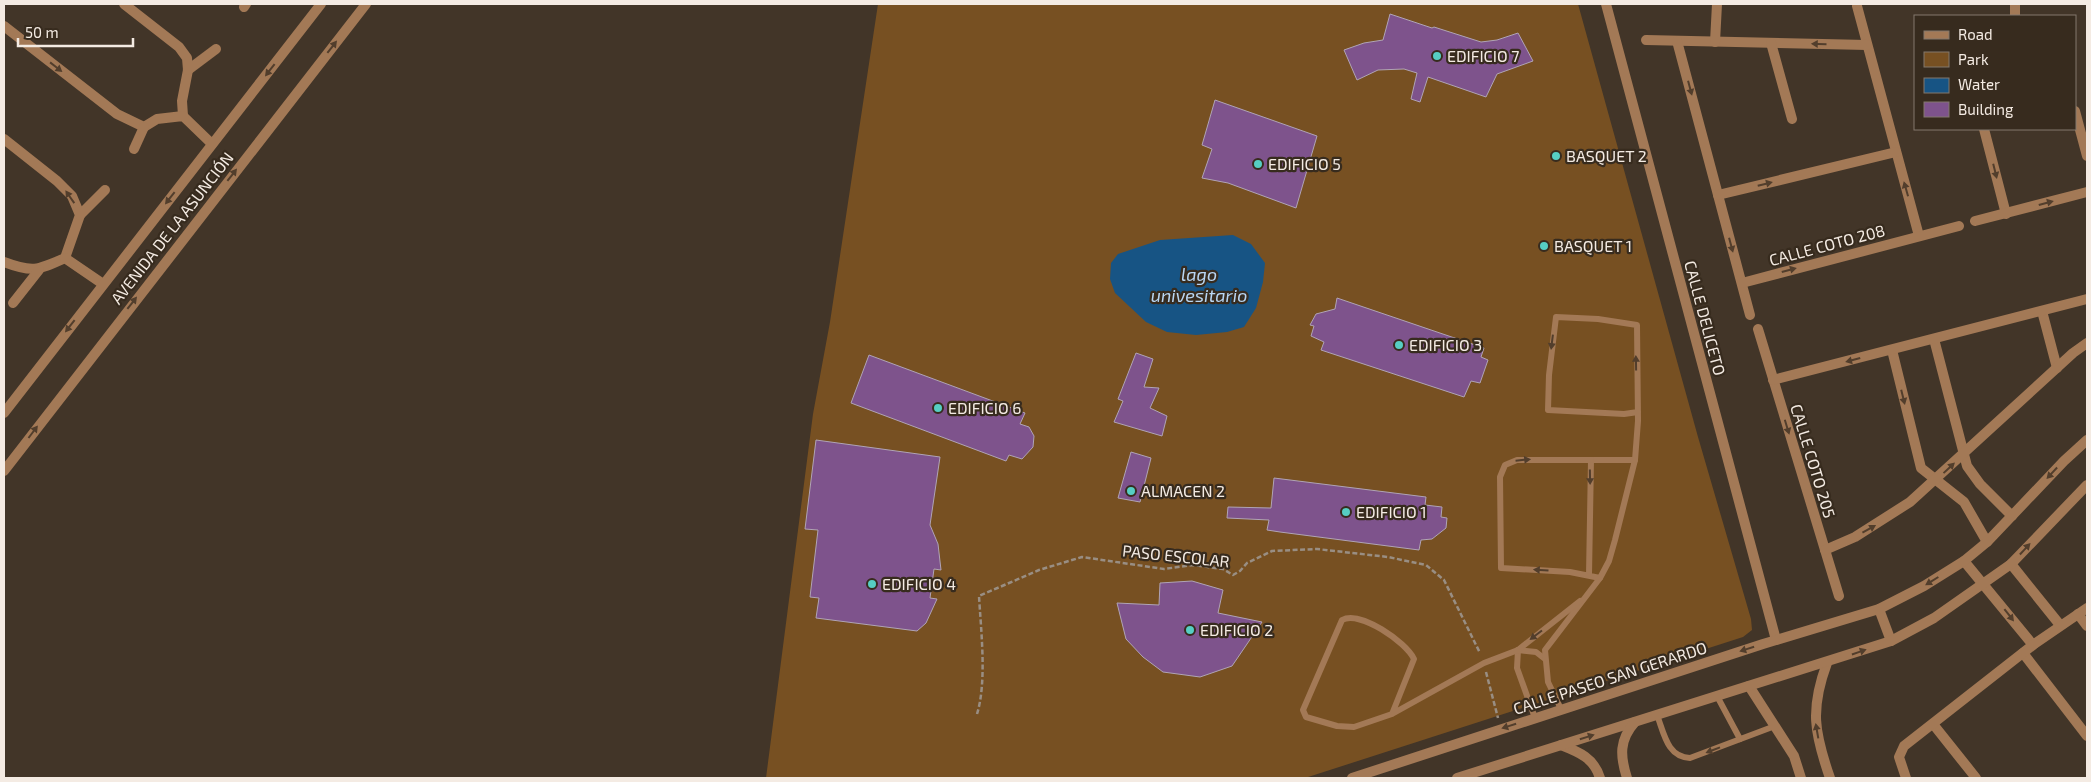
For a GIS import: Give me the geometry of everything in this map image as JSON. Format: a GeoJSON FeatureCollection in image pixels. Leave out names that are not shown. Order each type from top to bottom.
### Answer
{"type":"FeatureCollection","features":[{"type":"Feature","properties":{"kind":"street"},"geometry":{"type":"LineString","coordinates":[[124,4],[179,47],[188,58],[188,70],[184,83],[183,116],[212,144]]}},
{"type":"Feature","properties":{"kind":"street","name":"AVENIDA DE LA ASUNCIÓN"},"geometry":{"type":"LineString","coordinates":[[4,414],[321,4]]}},
{"type":"Feature","properties":{"kind":"street","name":"AVENIDA DE LA ASUNCIÓN"},"geometry":{"type":"LineString","coordinates":[[4,471],[366,4]]}},
{"type":"Feature","properties":{"kind":"street","name":"CALLE DELICETO"},"geometry":{"type":"LineString","coordinates":[[1606,4],[1776,640]]}},
{"type":"Feature","properties":{"kind":"street"},"geometry":{"type":"LineString","coordinates":[[1715,42],[1716,4]]}},
{"type":"Feature","properties":{"kind":"street"},"geometry":{"type":"LineString","coordinates":[[1857,6],[1920,236]]}},
{"type":"Feature","properties":{"kind":"street"},"geometry":{"type":"LineString","coordinates":[[4,26],[117,114],[144,127]]}},
{"type":"Feature","properties":{"kind":"street"},"geometry":{"type":"LineString","coordinates":[[1646,40],[1867,45]]}},
{"type":"Feature","properties":{"kind":"street"},"geometry":{"type":"LineString","coordinates":[[1677,41],[1750,315]]}},
{"type":"Feature","properties":{"kind":"street"},"geometry":{"type":"LineString","coordinates":[[1771,43],[1792,119]]}},
{"type":"Feature","properties":{"kind":"street"},"geometry":{"type":"LineString","coordinates":[[188,70],[216,49]]}},
{"type":"Feature","properties":{"kind":"street"},"geometry":{"type":"LineString","coordinates":[[2076,115],[2087,156]]}},
{"type":"Feature","properties":{"kind":"street"},"geometry":{"type":"LineString","coordinates":[[134,150],[144,127],[157,119],[183,116]]}},
{"type":"Feature","properties":{"kind":"street"},"geometry":{"type":"LineString","coordinates":[[1984,130],[2006,214]]}},
{"type":"Feature","properties":{"kind":"street"},"geometry":{"type":"LineString","coordinates":[[4,139],[57,181],[72,196],[80,215]]}},
{"type":"Feature","properties":{"kind":"street"},"geometry":{"type":"LineString","coordinates":[[1718,195],[1896,152]]}},
{"type":"Feature","properties":{"kind":"street"},"geometry":{"type":"LineString","coordinates":[[13,303],[39,270],[65,258],[80,215],[105,190]]}},
{"type":"Feature","properties":{"kind":"street"},"geometry":{"type":"LineString","coordinates":[[1975,221],[2087,192]]}},
{"type":"Feature","properties":{"kind":"street","name":"CALLE COTO 208"},"geometry":{"type":"LineString","coordinates":[[1742,283],[1959,226]]}},
{"type":"Feature","properties":{"kind":"street"},"geometry":{"type":"LineString","coordinates":[[65,258],[103,284]]}},
{"type":"Feature","properties":{"kind":"street"},"geometry":{"type":"LineString","coordinates":[[4,262],[21,268],[39,270]]}},
{"type":"Feature","properties":{"kind":"street"},"geometry":{"type":"LineString","coordinates":[[1773,380],[2087,299]]}},
{"type":"Feature","properties":{"kind":"street"},"geometry":{"type":"LineString","coordinates":[[2042,311],[2057,368]]}},
{"type":"Feature","properties":{"kind":"street","name":"CALLE COTO 205"},"geometry":{"type":"LineString","coordinates":[[1758,329],[1839,596]]}},
{"type":"Feature","properties":{"kind":"street"},"geometry":{"type":"LineString","coordinates":[[1934,339],[1963,455],[1973,476],[2012,516]]}},
{"type":"Feature","properties":{"kind":"street"},"geometry":{"type":"LineString","coordinates":[[1825,550],[1883,521],[1935,481],[2073,353],[2087,344]]}},
{"type":"Feature","properties":{"kind":"street"},"geometry":{"type":"LineString","coordinates":[[1892,350],[1921,468],[1935,481],[1964,502],[1988,542]]}},
{"type":"Feature","properties":{"kind":"street","name":"CALLE PASEO SAN GERARDO"},"geometry":{"type":"LineString","coordinates":[[1352,778],[1776,640],[1879,609],[1924,586],[1964,561],[1988,542],[2064,461],[2087,440]]}},
{"type":"Feature","properties":{"kind":"street"},"geometry":{"type":"LineString","coordinates":[[1457,778],[1891,641],[1934,618],[2011,564],[2087,486]]}},
{"type":"Feature","properties":{"kind":"street"},"geometry":{"type":"LineString","coordinates":[[1964,561],[1985,584],[2033,645]]}},
{"type":"Feature","properties":{"kind":"street"},"geometry":{"type":"LineString","coordinates":[[2011,564],[2060,625]]}},
{"type":"Feature","properties":{"kind":"street"},"geometry":{"type":"LineString","coordinates":[[1906,778],[1899,757],[1904,746],[2033,645],[2087,608]]}},
{"type":"Feature","properties":{"kind":"street"},"geometry":{"type":"LineString","coordinates":[[1879,609],[1891,641]]}},
{"type":"Feature","properties":{"kind":"street"},"geometry":{"type":"LineString","coordinates":[[2078,614],[2087,626]]}},
{"type":"Feature","properties":{"kind":"street"},"geometry":{"type":"LineString","coordinates":[[2023,653],[2087,736]]}},
{"type":"Feature","properties":{"kind":"street"},"geometry":{"type":"LineString","coordinates":[[1826,663],[1816,691],[1814,714],[1821,754],[1830,778]]}},
{"type":"Feature","properties":{"kind":"street"},"geometry":{"type":"LineString","coordinates":[[1749,686],[1794,756],[1801,778]]}},
{"type":"Feature","properties":{"kind":"street"},"geometry":{"type":"LineString","coordinates":[[1627,778],[1622,762],[1622,746],[1626,732],[1636,722]]}},
{"type":"Feature","properties":{"kind":"street"},"geometry":{"type":"LineString","coordinates":[[1933,724],[1976,778]]}},
{"type":"Feature","properties":{"kind":"street"},"geometry":{"type":"LineString","coordinates":[[1561,745],[1581,753],[1589,759],[1597,769],[1600,778]]}},
{"type":"Feature","properties":{"kind":"lane"},"geometry":{"type":"LineString","coordinates":[[1561,709],[1548,682],[1545,659],[1546,650],[1600,578],[1609,561],[1636,460],[1638,412],[1636,325],[1598,319],[1556,317],[1550,367],[1548,410],[1624,414],[1638,412]]}},
{"type":"Feature","properties":{"kind":"lane"},"geometry":{"type":"LineString","coordinates":[[1600,578],[1589,575],[1501,568],[1500,477],[1505,465],[1517,460],[1636,460]]}},
{"type":"Feature","properties":{"kind":"lane"},"geometry":{"type":"LineString","coordinates":[[1589,575],[1591,460]]}},
{"type":"Feature","properties":{"kind":"lane"},"geometry":{"type":"LineString","coordinates":[[1392,714],[1414,659],[1410,651],[1394,637],[1357,618],[1348,616],[1342,620],[1303,710],[1306,717],[1337,726],[1354,727],[1392,714],[1484,663],[1518,650],[1583,599]]}},
{"type":"Feature","properties":{"kind":"lane"},"geometry":{"type":"LineString","coordinates":[[1518,650],[1536,652],[1545,659]]}},
{"type":"Feature","properties":{"kind":"lane"},"geometry":{"type":"LineString","coordinates":[[1518,650],[1517,668],[1535,718]]}},
{"type":"Feature","properties":{"kind":"lane"},"geometry":{"type":"LineString","coordinates":[[1717,696],[1740,739]]}},
{"type":"Feature","properties":{"kind":"lane"},"geometry":{"type":"LineString","coordinates":[[1657,714],[1672,753],[1680,758],[1690,758],[1775,726]]}},
{"type":"Feature","properties":{"kind":"path","name":"PASO ESCOLAR"},"geometry":{"type":"LineString","coordinates":[[978,714],[981,702],[982,674],[979,596],[1038,570],[1082,557],[1164,569],[1193,566],[1223,569],[1233,574],[1240,571],[1247,563],[1272,551],[1317,549],[1388,557],[1426,565],[1444,580],[1484,663],[1501,729]]}},
{"type":"Feature","properties":{"kind":"green space"},"geometry":{"type":"Polygon","coordinates":[[[878,4],[1578,4],[1698,437],[1751,619],[1752,630],[1743,637],[1305,778],[766,778],[813,414],[830,322],[878,4]]]}},
{"type":"Feature","properties":{"kind":"water","name":"lago univesitario"},"geometry":{"type":"Polygon","coordinates":[[[1233,235],[1251,244],[1265,263],[1263,282],[1256,308],[1244,327],[1227,332],[1196,335],[1167,332],[1146,322],[1115,293],[1110,279],[1111,263],[1118,254],[1160,240],[1233,235]]]}},
{"type":"Feature","properties":{"kind":"building","name":"EDIFICIO 7"},"geometry":{"type":"Polygon","coordinates":[[[1390,14],[1481,42],[1497,40],[1518,33],[1533,61],[1497,74],[1486,97],[1428,77],[1420,102],[1411,99],[1417,73],[1404,69],[1378,70],[1357,80],[1344,50],[1364,43],[1383,40],[1390,14]]]}},
{"type":"Feature","properties":{"kind":"building","name":"EDIFICIO 5"},"geometry":{"type":"Polygon","coordinates":[[[1215,100],[1317,136],[1296,208],[1228,183],[1202,178],[1212,149],[1202,145],[1215,100]]]}},
{"type":"Feature","properties":{"kind":"building","name":"EDIFICIO 3"},"geometry":{"type":"Polygon","coordinates":[[[1337,298],[1484,348],[1481,357],[1488,360],[1480,383],[1471,381],[1464,397],[1321,350],[1324,342],[1311,336],[1314,326],[1310,325],[1316,314],[1335,309],[1337,298]]]}},
{"type":"Feature","properties":{"kind":"building"},"geometry":{"type":"Polygon","coordinates":[[[1136,353],[1153,359],[1144,387],[1159,388],[1150,408],[1167,416],[1162,436],[1114,422],[1123,401],[1118,399],[1136,353]]]}},
{"type":"Feature","properties":{"kind":"building","name":"EDIFICIO 6"},"geometry":{"type":"Polygon","coordinates":[[[869,355],[1025,413],[1020,424],[1029,427],[1034,436],[1033,447],[1022,459],[1009,455],[1006,461],[851,403],[869,355]]]}},
{"type":"Feature","properties":{"kind":"building"},"geometry":{"type":"Polygon","coordinates":[[[816,440],[940,457],[930,525],[938,544],[941,570],[934,569],[930,598],[937,599],[926,623],[917,631],[816,618],[819,598],[810,597],[818,530],[805,529],[816,440]]]}},
{"type":"Feature","properties":{"kind":"building"},"geometry":{"type":"Polygon","coordinates":[[[1131,452],[1151,458],[1140,502],[1118,498],[1131,452]]]}},
{"type":"Feature","properties":{"kind":"building","name":"EDIFICIO 1"},"geometry":{"type":"Polygon","coordinates":[[[1274,478],[1426,497],[1425,505],[1442,507],[1441,517],[1447,518],[1446,528],[1432,539],[1421,540],[1419,550],[1267,530],[1269,520],[1227,518],[1228,507],[1271,508],[1274,478]]]}},
{"type":"Feature","properties":{"kind":"building","name":"EDIFICIO 2"},"geometry":{"type":"Polygon","coordinates":[[[1192,581],[1223,590],[1218,613],[1262,622],[1232,666],[1200,677],[1163,672],[1143,657],[1126,639],[1117,603],[1159,605],[1160,583],[1192,581]]]}},
{"type":"Feature","properties":{"kind":"place","name":"EDIFICIO 7"},"geometry":{"type":"Point","coordinates":[1437,56]}},
{"type":"Feature","properties":{"kind":"place","name":"BASQUET 2"},"geometry":{"type":"Point","coordinates":[1556,156]}},
{"type":"Feature","properties":{"kind":"place","name":"EDIFICIO 5"},"geometry":{"type":"Point","coordinates":[1258,164]}},
{"type":"Feature","properties":{"kind":"place","name":"BASQUET 1"},"geometry":{"type":"Point","coordinates":[1544,246]}},
{"type":"Feature","properties":{"kind":"place","name":"EDIFICIO 3"},"geometry":{"type":"Point","coordinates":[1399,345]}},
{"type":"Feature","properties":{"kind":"place","name":"EDIFICIO 6"},"geometry":{"type":"Point","coordinates":[938,408]}},
{"type":"Feature","properties":{"kind":"place","name":"ALMACEN 2"},"geometry":{"type":"Point","coordinates":[1131,491]}},
{"type":"Feature","properties":{"kind":"place","name":"EDIFICIO 1"},"geometry":{"type":"Point","coordinates":[1346,512]}},
{"type":"Feature","properties":{"kind":"place","name":"EDIFICIO 4"},"geometry":{"type":"Point","coordinates":[872,584]}},
{"type":"Feature","properties":{"kind":"place","name":"EDIFICIO 2"},"geometry":{"type":"Point","coordinates":[1190,630]}}]}
